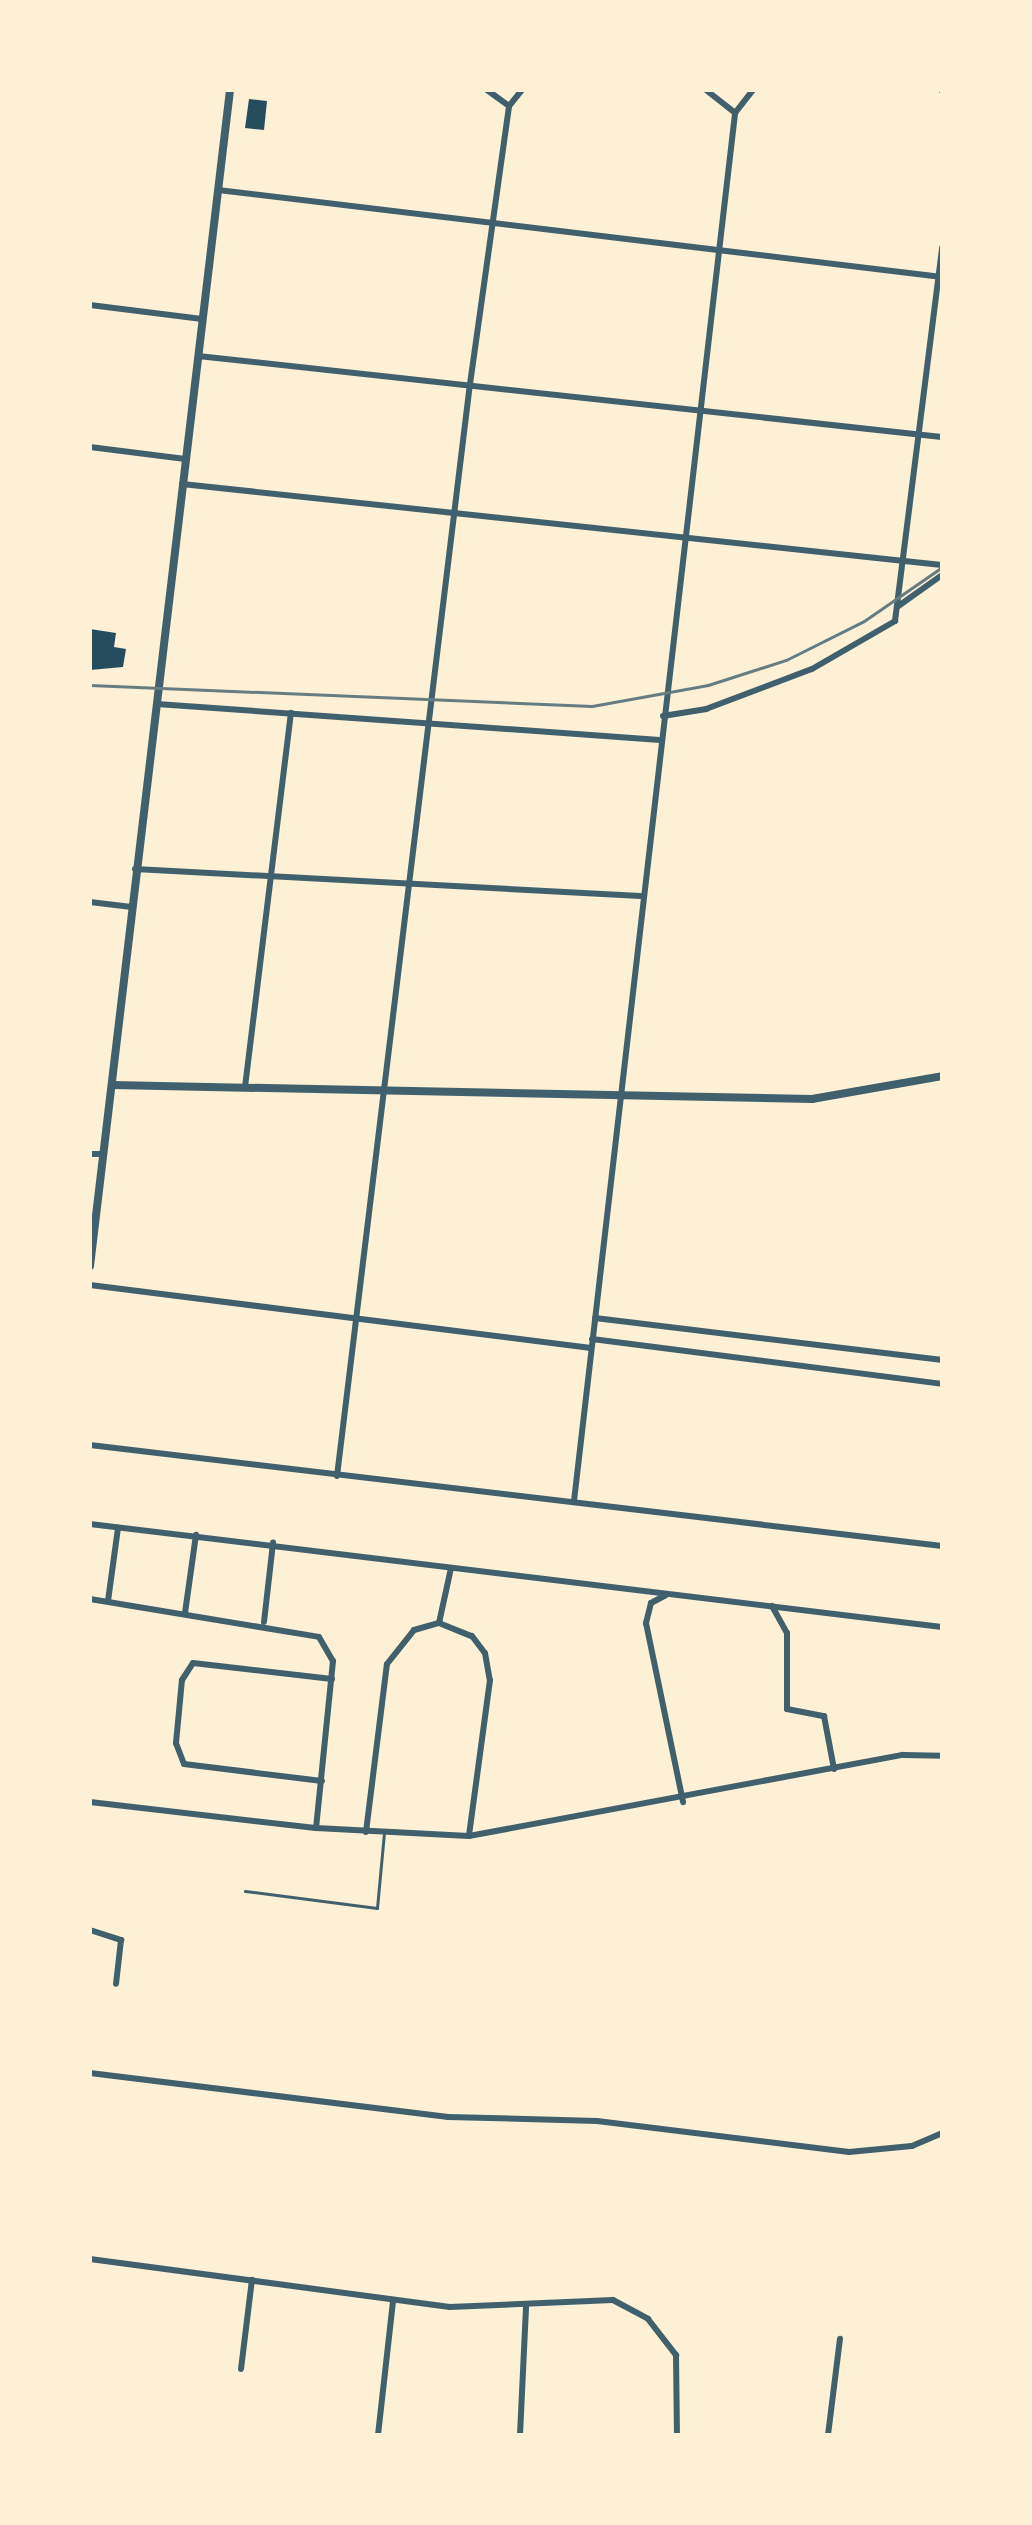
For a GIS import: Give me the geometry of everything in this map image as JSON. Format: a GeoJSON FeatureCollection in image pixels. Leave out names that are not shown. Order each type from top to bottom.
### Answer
{"type":"FeatureCollection","features":[{"type":"Feature","properties":{"kind":"street"},"geometry":{"type":"LineString","coordinates":[[90,1266],[230,90]]}},
{"type":"Feature","properties":{"kind":"street"},"geometry":{"type":"LineString","coordinates":[[487,90],[509,106]]}},
{"type":"Feature","properties":{"kind":"street"},"geometry":{"type":"LineString","coordinates":[[337,1476],[412,882],[426,725],[452,513],[509,106],[522,90]]}},
{"type":"Feature","properties":{"kind":"street"},"geometry":{"type":"LineString","coordinates":[[706,90],[735,113]]}},
{"type":"Feature","properties":{"kind":"street"},"geometry":{"type":"LineString","coordinates":[[574,1501],[640,896],[735,113],[753,90]]}},
{"type":"Feature","properties":{"kind":"street"},"geometry":{"type":"LineString","coordinates":[[218,190],[940,277]]}},
{"type":"Feature","properties":{"kind":"street"},"geometry":{"type":"LineString","coordinates":[[663,716],[706,709],[812,669],[895,621],[942,247]]}},
{"type":"Feature","properties":{"kind":"street"},"geometry":{"type":"LineString","coordinates":[[90,305],[202,319]]}},
{"type":"Feature","properties":{"kind":"street"},"geometry":{"type":"LineString","coordinates":[[198,356],[942,437]]}},
{"type":"Feature","properties":{"kind":"street"},"geometry":{"type":"LineString","coordinates":[[90,447],[185,459]]}},
{"type":"Feature","properties":{"kind":"street"},"geometry":{"type":"LineString","coordinates":[[182,484],[942,565]]}},
{"type":"Feature","properties":{"kind":"street"},"geometry":{"type":"LineString","coordinates":[[897,607],[942,575]]}},
{"type":"Feature","properties":{"kind":"street"},"geometry":{"type":"LineString","coordinates":[[157,704],[660,740]]}},
{"type":"Feature","properties":{"kind":"street"},"geometry":{"type":"LineString","coordinates":[[245,1087],[291,713]]}},
{"type":"Feature","properties":{"kind":"street"},"geometry":{"type":"LineString","coordinates":[[135,869],[640,896]]}},
{"type":"Feature","properties":{"kind":"street"},"geometry":{"type":"LineString","coordinates":[[90,902],[132,907]]}},
{"type":"Feature","properties":{"kind":"street"},"geometry":{"type":"LineString","coordinates":[[112,1085],[812,1099],[942,1076]]}},
{"type":"Feature","properties":{"kind":"street"},"geometry":{"type":"LineString","coordinates":[[90,1154],[103,1154]]}},
{"type":"Feature","properties":{"kind":"street"},"geometry":{"type":"LineString","coordinates":[[90,1285],[591,1348]]}},
{"type":"Feature","properties":{"kind":"street"},"geometry":{"type":"LineString","coordinates":[[595,1318],[942,1360]]}},
{"type":"Feature","properties":{"kind":"street"},"geometry":{"type":"LineString","coordinates":[[592,1339],[942,1384]]}},
{"type":"Feature","properties":{"kind":"street"},"geometry":{"type":"LineString","coordinates":[[90,1445],[942,1546]]}},
{"type":"Feature","properties":{"kind":"street"},"geometry":{"type":"LineString","coordinates":[[90,1524],[273,1543],[666,1595],[942,1627]]}},
{"type":"Feature","properties":{"kind":"street"},"geometry":{"type":"LineString","coordinates":[[108,1601],[118,1528]]}},
{"type":"Feature","properties":{"kind":"street"},"geometry":{"type":"LineString","coordinates":[[185,1613],[196,1535]]}},
{"type":"Feature","properties":{"kind":"street"},"geometry":{"type":"LineString","coordinates":[[264,1622],[273,1543]]}},
{"type":"Feature","properties":{"kind":"street"},"geometry":{"type":"LineString","coordinates":[[439,1623],[451,1568]]}},
{"type":"Feature","properties":{"kind":"street"},"geometry":{"type":"LineString","coordinates":[[666,1595],[651,1603],[646,1623],[683,1802]]}},
{"type":"Feature","properties":{"kind":"street"},"geometry":{"type":"LineString","coordinates":[[90,1599],[264,1622],[319,1637],[333,1661],[316,1828]]}},
{"type":"Feature","properties":{"kind":"street"},"geometry":{"type":"LineString","coordinates":[[772,1606],[787,1633],[787,1709],[824,1716],[834,1769]]}},
{"type":"Feature","properties":{"kind":"street"},"geometry":{"type":"LineString","coordinates":[[366,1832],[387,1664],[414,1630],[439,1623],[472,1636],[485,1653],[490,1680],[469,1836]]}},
{"type":"Feature","properties":{"kind":"street"},"geometry":{"type":"LineString","coordinates":[[322,1781],[184,1764],[176,1743],[182,1680],[193,1663],[332,1679]]}},
{"type":"Feature","properties":{"kind":"street"},"geometry":{"type":"LineString","coordinates":[[90,1802],[316,1828],[469,1836],[683,1802],[903,1755],[942,1756]]}},
{"type":"Feature","properties":{"kind":"street"},"geometry":{"type":"LineString","coordinates":[[90,1930],[121,1940],[116,1984]]}},
{"type":"Feature","properties":{"kind":"street"},"geometry":{"type":"LineString","coordinates":[[90,2073],[448,2117],[597,2121],[849,2152],[912,2146],[942,2133]]}},
{"type":"Feature","properties":{"kind":"street"},"geometry":{"type":"LineString","coordinates":[[90,2259],[393,2301],[526,2307],[613,2300],[648,2319],[676,2355],[677,2435]]}},
{"type":"Feature","properties":{"kind":"street"},"geometry":{"type":"LineString","coordinates":[[241,2369],[252,2280]]}},
{"type":"Feature","properties":{"kind":"street"},"geometry":{"type":"LineString","coordinates":[[378,2435],[393,2301]]}},
{"type":"Feature","properties":{"kind":"street"},"geometry":{"type":"LineString","coordinates":[[520,2435],[526,2307]]}},
{"type":"Feature","properties":{"kind":"street"},"geometry":{"type":"LineString","coordinates":[[828,2435],[840,2339]]}},
{"type":"Feature","properties":{"kind":"lane"},"geometry":{"type":"LineString","coordinates":[[245,1891],[377,1908],[384,1833]]}},
{"type":"Feature","properties":{"kind":"building"},"geometry":{"type":"Polygon","coordinates":[[[249,99],[267,101],[264,130],[245,128],[249,99]]]}},
{"type":"Feature","properties":{"kind":"building"},"geometry":{"type":"Polygon","coordinates":[[[90,629],[116,633],[114,647],[126,649],[123,667],[90,670],[90,629]]]}},
{"type":"Feature","properties":{"kind":"railway"},"geometry":{"type":"LineString","coordinates":[[90,685],[592,706],[708,685],[786,660],[864,621],[942,567]]}}]}
